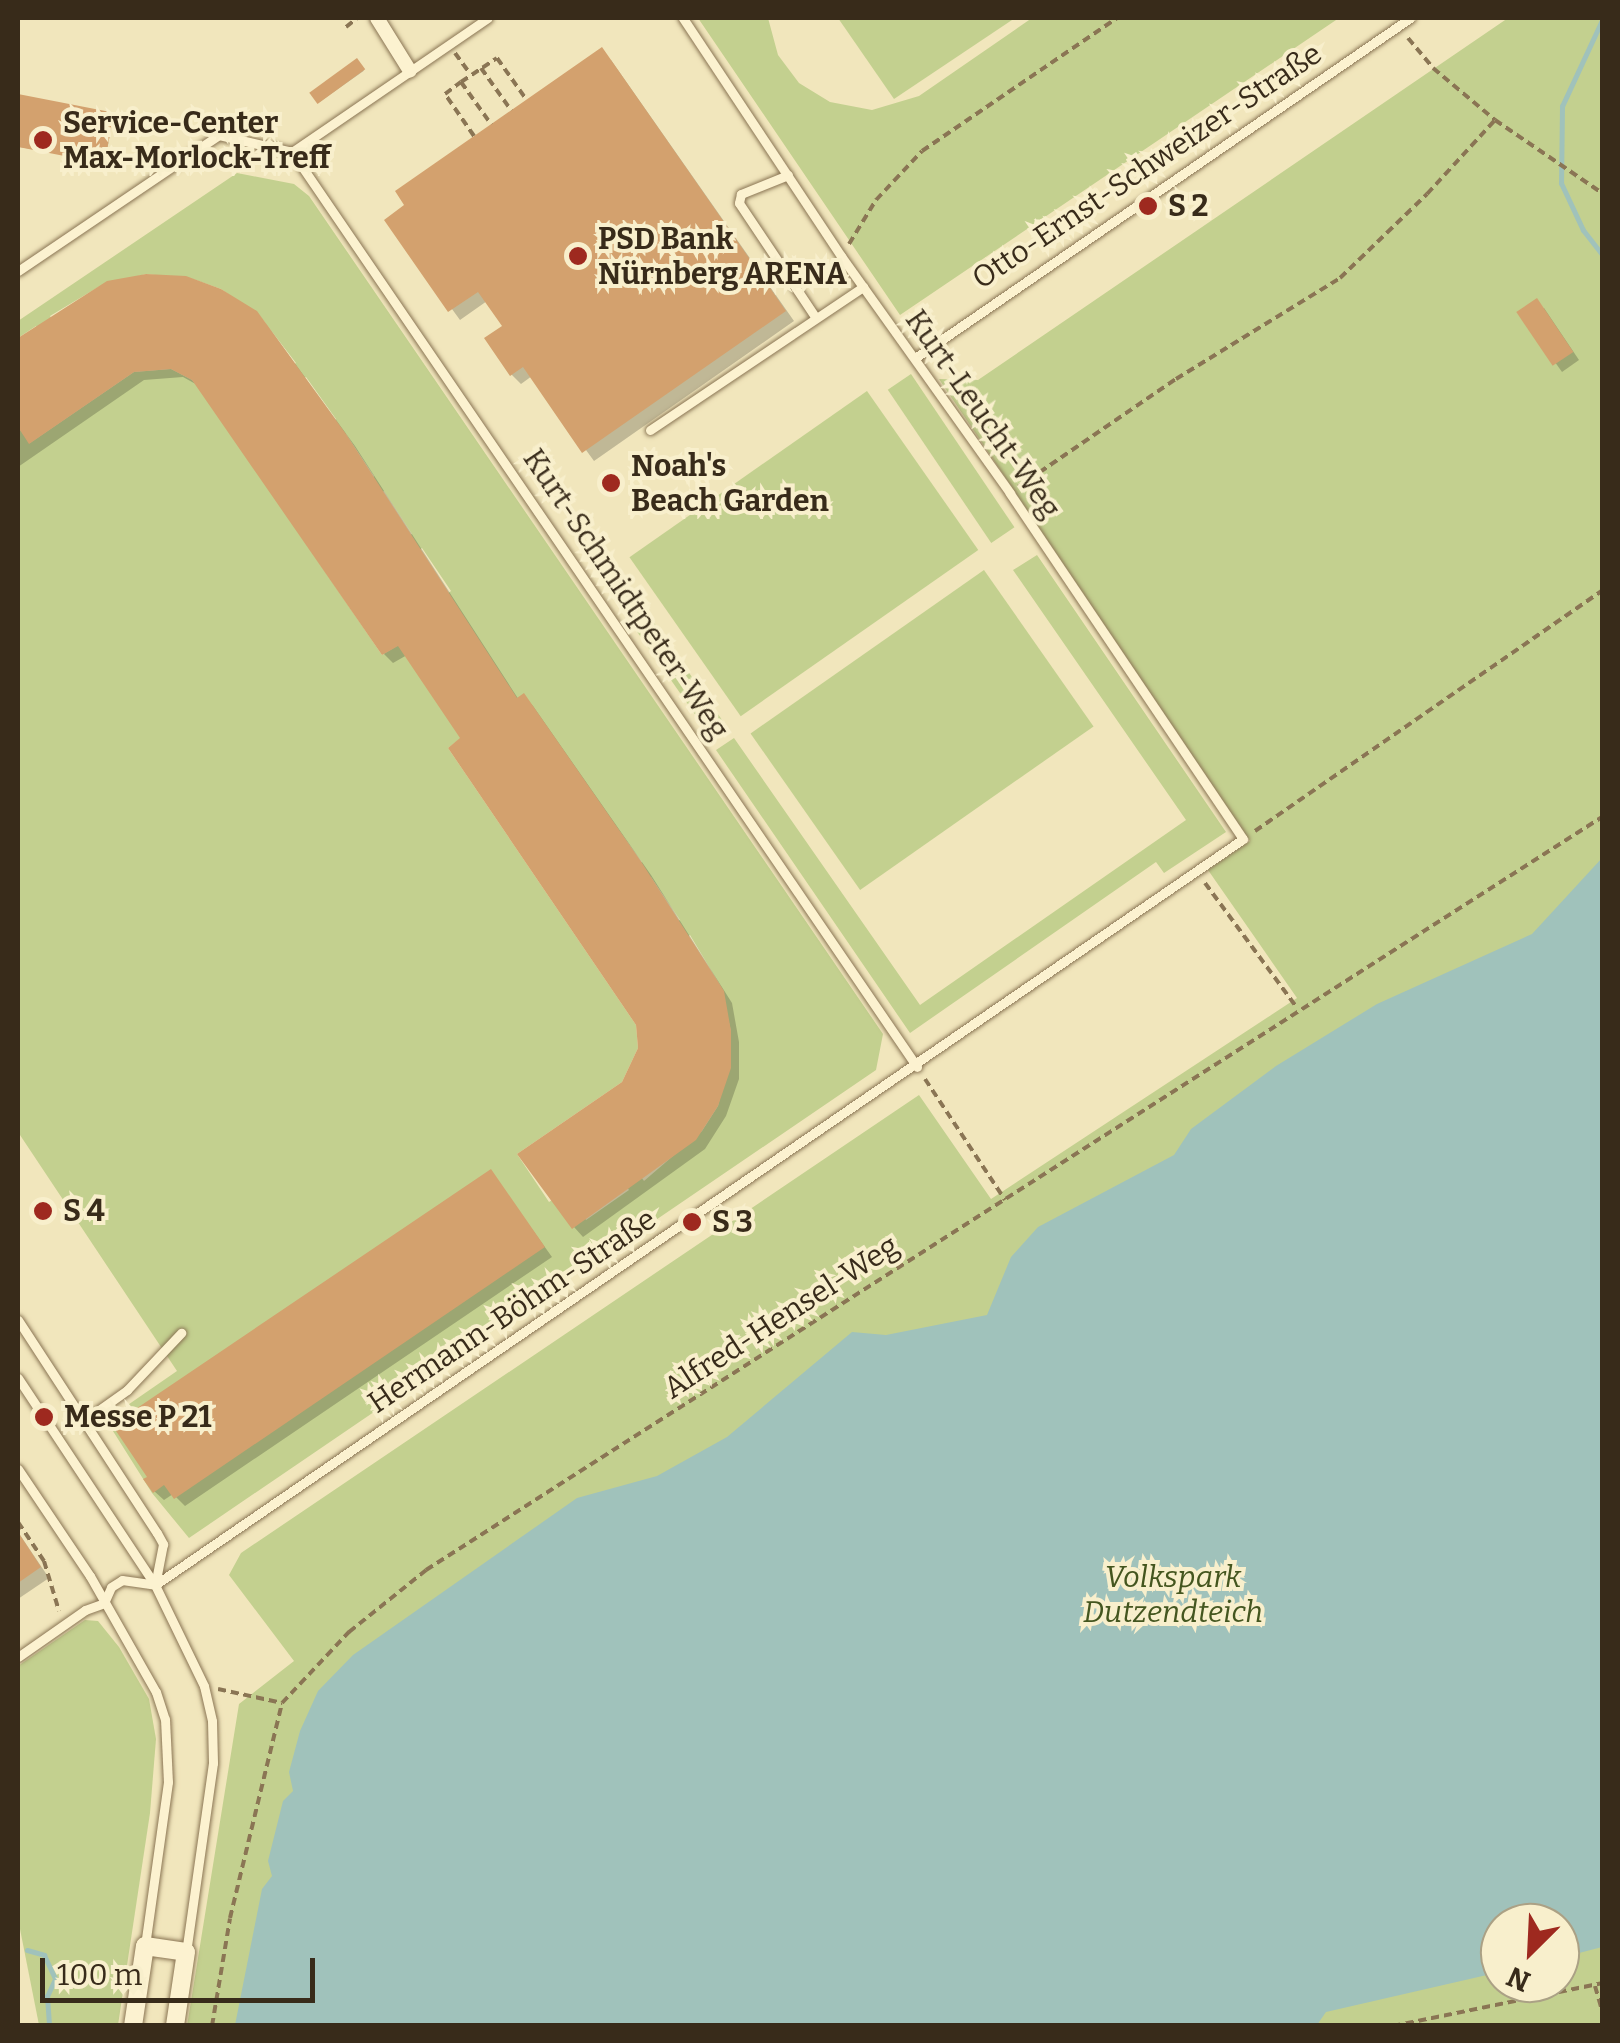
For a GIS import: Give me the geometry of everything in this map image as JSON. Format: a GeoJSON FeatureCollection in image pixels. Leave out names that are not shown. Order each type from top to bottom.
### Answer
{"type":"FeatureCollection","features":[{"type":"Feature","properties":{"kind":"street"},"geometry":{"type":"LineString","coordinates":[[377,18],[410,71]]}},
{"type":"Feature","properties":{"kind":"street"},"geometry":{"type":"LineString","coordinates":[[133,2026],[145,1946],[186,1952],[175,2026]]}},
{"type":"Feature","properties":{"kind":"lane"},"geometry":{"type":"LineString","coordinates":[[18,271],[219,135],[292,152],[488,18]]}},
{"type":"Feature","properties":{"kind":"lane","name":"Kurt-Leucht-Weg"},"geometry":{"type":"LineString","coordinates":[[683,18],[841,256],[1010,493],[1242,839]]}},
{"type":"Feature","properties":{"kind":"lane","name":"Otto-Ernst-Schweizer-Straße"},"geometry":{"type":"LineString","coordinates":[[914,358],[1410,18]]}},
{"type":"Feature","properties":{"kind":"lane","name":"Kurt-Schmidtpeter-Weg"},"geometry":{"type":"LineString","coordinates":[[292,152],[917,1067]]}},
{"type":"Feature","properties":{"kind":"lane"},"geometry":{"type":"LineString","coordinates":[[788,176],[741,194],[739,204],[816,318]]}},
{"type":"Feature","properties":{"kind":"lane"},"geometry":{"type":"LineString","coordinates":[[650,430],[863,287]]}},
{"type":"Feature","properties":{"kind":"lane","name":"Hermann-Böhm-Straße"},"geometry":{"type":"LineString","coordinates":[[155,1585],[917,1067],[1242,839]]}},
{"type":"Feature","properties":{"kind":"lane"},"geometry":{"type":"LineString","coordinates":[[18,1320],[163,1544],[155,1585]]}},
{"type":"Feature","properties":{"kind":"lane"},"geometry":{"type":"LineString","coordinates":[[85,1420],[126,1390],[181,1333]]}},
{"type":"Feature","properties":{"kind":"lane"},"geometry":{"type":"LineString","coordinates":[[18,1378],[155,1585],[204,1686],[212,1722],[213,1763],[186,1952]]}},
{"type":"Feature","properties":{"kind":"lane"},"geometry":{"type":"LineString","coordinates":[[18,1469],[156,1692],[167,1730],[166,1805],[145,1946]]}},
{"type":"Feature","properties":{"kind":"lane"},"geometry":{"type":"LineString","coordinates":[[18,1657],[104,1603],[110,1587],[122,1580],[155,1585]]}},
{"type":"Feature","properties":{"kind":"path"},"geometry":{"type":"LineString","coordinates":[[346,27],[356,18]]}},
{"type":"Feature","properties":{"kind":"path"},"geometry":{"type":"LineString","coordinates":[[841,256],[876,200],[922,151],[1117,18]]}},
{"type":"Feature","properties":{"kind":"path"},"geometry":{"type":"LineString","coordinates":[[1398,25],[1433,68],[1496,120],[1602,193]]}},
{"type":"Feature","properties":{"kind":"path"},"geometry":{"type":"LineString","coordinates":[[449,45],[470,76]]}},
{"type":"Feature","properties":{"kind":"path"},"geometry":{"type":"LineString","coordinates":[[474,136],[444,94],[481,68],[497,58],[526,100]]}},
{"type":"Feature","properties":{"kind":"path"},"geometry":{"type":"LineString","coordinates":[[481,68],[511,110]]}},
{"type":"Feature","properties":{"kind":"path"},"geometry":{"type":"LineString","coordinates":[[462,82],[491,124]]}},
{"type":"Feature","properties":{"kind":"path"},"geometry":{"type":"LineString","coordinates":[[1010,493],[1176,379],[1340,278],[1496,120]]}},
{"type":"Feature","properties":{"kind":"path"},"geometry":{"type":"LineString","coordinates":[[1242,839],[1602,590]]}},
{"type":"Feature","properties":{"kind":"path","name":"Alfred-Hensel-Weg"},"geometry":{"type":"LineString","coordinates":[[212,2026],[234,1901],[282,1703],[349,1632],[426,1570],[1602,817]]}},
{"type":"Feature","properties":{"kind":"path"},"geometry":{"type":"LineString","coordinates":[[1196,871],[1298,1009]]}},
{"type":"Feature","properties":{"kind":"path"},"geometry":{"type":"LineString","coordinates":[[917,1067],[1005,1200]]}},
{"type":"Feature","properties":{"kind":"path"},"geometry":{"type":"LineString","coordinates":[[18,1522],[44,1561],[65,1624]]}},
{"type":"Feature","properties":{"kind":"path"},"geometry":{"type":"LineString","coordinates":[[204,1686],[282,1703]]}},
{"type":"Feature","properties":{"kind":"path"},"geometry":{"type":"LineString","coordinates":[[1393,2026],[1602,1983]]}},
{"type":"Feature","properties":{"kind":"path"},"geometry":{"type":"LineString","coordinates":[[1595,1985],[1602,2010]]}},
{"type":"Feature","properties":{"kind":"green space"},"geometry":{"type":"Polygon","coordinates":[[[698,18],[768,18],[778,55],[799,83],[830,102],[872,110],[919,96],[1032,18],[1339,18],[900,315],[698,18]]]}},
{"type":"Feature","properties":{"kind":"green space"},"geometry":{"type":"Polygon","coordinates":[[[838,18],[1015,18],[894,99],[838,18]]]}},
{"type":"Feature","properties":{"kind":"green space","name":"Volkspark Dutzendteich"},"geometry":{"type":"Polygon","coordinates":[[[1508,18],[1602,18],[1602,2025],[187,2026],[239,1704],[294,1661],[229,1575],[241,1553],[919,1095],[991,1199],[1297,998],[1208,870],[1250,841],[939,379],[978,380],[1508,18]]]}},
{"type":"Feature","properties":{"kind":"green space"},"geometry":{"type":"Polygon","coordinates":[[[237,173],[294,184],[309,196],[883,1034],[876,1070],[189,1538],[152,1493],[106,1420],[177,1371],[18,1132],[18,427],[30,443],[134,372],[171,369],[192,380],[203,393],[382,655],[432,625],[423,612],[451,591],[422,548],[394,568],[384,554],[412,534],[384,491],[356,510],[374,476],[346,434],[318,454],[336,419],[306,377],[278,396],[269,383],[296,363],[260,316],[221,289],[193,279],[146,274],[100,286],[50,316],[69,345],[55,354],[36,326],[18,338],[18,321],[237,173]],[[495,712],[448,748],[636,1025],[638,1048],[622,1082],[517,1154],[549,1202],[566,1191],[586,1220],[629,1190],[610,1162],[624,1153],[644,1181],[702,1131],[718,1106],[730,1061],[731,1031],[720,985],[690,935],[660,953],[651,939],[680,920],[651,877],[613,881],[642,862],[612,821],[495,712]]]}},
{"type":"Feature","properties":{"kind":"green space"},"geometry":{"type":"Polygon","coordinates":[[[911,374],[1014,527],[991,543],[888,390],[911,374]]]}},
{"type":"Feature","properties":{"kind":"green space"},"geometry":{"type":"Polygon","coordinates":[[[867,391],[978,550],[741,716],[629,557],[867,391]]]}},
{"type":"Feature","properties":{"kind":"green space"},"geometry":{"type":"Polygon","coordinates":[[[1037,555],[1226,832],[1164,873],[1156,862],[910,1033],[716,750],[734,738],[920,1005],[1186,820],[1013,570],[1037,555]]]}},
{"type":"Feature","properties":{"kind":"green space"},"geometry":{"type":"Polygon","coordinates":[[[615,567],[726,726],[711,737],[599,578],[615,567]]]}},
{"type":"Feature","properties":{"kind":"green space"},"geometry":{"type":"Polygon","coordinates":[[[984,570],[1094,726],[860,890],[751,733],[984,570]]]}},
{"type":"Feature","properties":{"kind":"green space"},"geometry":{"type":"Polygon","coordinates":[[[85,1620],[98,1621],[119,1647],[149,1699],[156,1739],[150,1813],[118,2025],[39,2025],[18,1919],[18,1666],[85,1620]]]}},
{"type":"Feature","properties":{"kind":"water","name":"Volkspark Dutzendteich"},"geometry":{"type":"Polygon","coordinates":[[[1602,858],[1602,1947],[1580,1953],[1580,1903],[1480,1903],[1480,1977],[1326,2012],[1317,2025],[235,2025],[262,1889],[272,1876],[268,1861],[283,1801],[293,1791],[289,1772],[300,1731],[318,1691],[353,1655],[577,1498],[657,1476],[727,1437],[852,1332],[886,1335],[987,1315],[1011,1257],[1038,1227],[1174,1155],[1191,1129],[1276,1066],[1377,1004],[1532,934],[1602,858]]]}},
{"type":"Feature","properties":{"kind":"building","name":"PSD Bank Nürnberg ARENA"},"geometry":{"type":"Polygon","coordinates":[[[602,47],[786,311],[582,453],[523,367],[510,376],[484,338],[502,326],[478,292],[448,312],[384,220],[404,205],[395,191],[602,47]]]}},
{"type":"Feature","properties":{"kind":"building"},"geometry":{"type":"Polygon","coordinates":[[[357,58],[365,69],[317,104],[309,93],[357,58]]]}},
{"type":"Feature","properties":{"kind":"building"},"geometry":{"type":"Polygon","coordinates":[[[18,94],[114,113],[104,164],[18,147],[18,94]]]}},
{"type":"Feature","properties":{"kind":"building"},"geometry":{"type":"Polygon","coordinates":[[[146,274],[186,276],[221,289],[257,311],[346,434],[517,698],[524,693],[642,863],[724,991],[731,1031],[731,1068],[718,1106],[696,1140],[572,1229],[517,1154],[622,1082],[638,1048],[636,1025],[448,748],[460,738],[398,646],[382,655],[192,380],[171,369],[134,372],[29,444],[18,427],[18,338],[107,281],[146,274]]]}},
{"type":"Feature","properties":{"kind":"building"},"geometry":{"type":"Polygon","coordinates":[[[1537,298],[1573,352],[1553,366],[1516,312],[1537,298]]]}},
{"type":"Feature","properties":{"kind":"building"},"geometry":{"type":"Polygon","coordinates":[[[491,1169],[545,1247],[174,1499],[164,1485],[153,1493],[143,1479],[147,1477],[112,1425],[491,1169]]]}},
{"type":"Feature","properties":{"kind":"building"},"geometry":{"type":"Polygon","coordinates":[[[18,1532],[41,1567],[18,1583],[18,1532]]]}},
{"type":"Feature","properties":{"kind":"waterway"},"geometry":{"type":"LineString","coordinates":[[1602,20],[1562,106],[1561,183],[1583,230],[1602,254]]}},
{"type":"Feature","properties":{"kind":"waterway"},"geometry":{"type":"LineString","coordinates":[[27,1950],[44,1955],[55,1979],[47,1996],[49,2026]]}},
{"type":"Feature","properties":{"kind":"place","name":"Service-Center Max-Morlock-Treff"},"geometry":{"type":"Point","coordinates":[43,140]}},
{"type":"Feature","properties":{"kind":"place","name":"S 2"},"geometry":{"type":"Point","coordinates":[1148,206]}},
{"type":"Feature","properties":{"kind":"place","name":"PSD Bank Nürnberg ARENA"},"geometry":{"type":"Point","coordinates":[578,256]}},
{"type":"Feature","properties":{"kind":"place","name":"Noah's Beach Garden"},"geometry":{"type":"Point","coordinates":[611,483]}},
{"type":"Feature","properties":{"kind":"place","name":"S 4"},"geometry":{"type":"Point","coordinates":[43,1211]}},
{"type":"Feature","properties":{"kind":"place","name":"S 3"},"geometry":{"type":"Point","coordinates":[692,1222]}},
{"type":"Feature","properties":{"kind":"place","name":"Messe P 21"},"geometry":{"type":"Point","coordinates":[44,1417]}}]}
